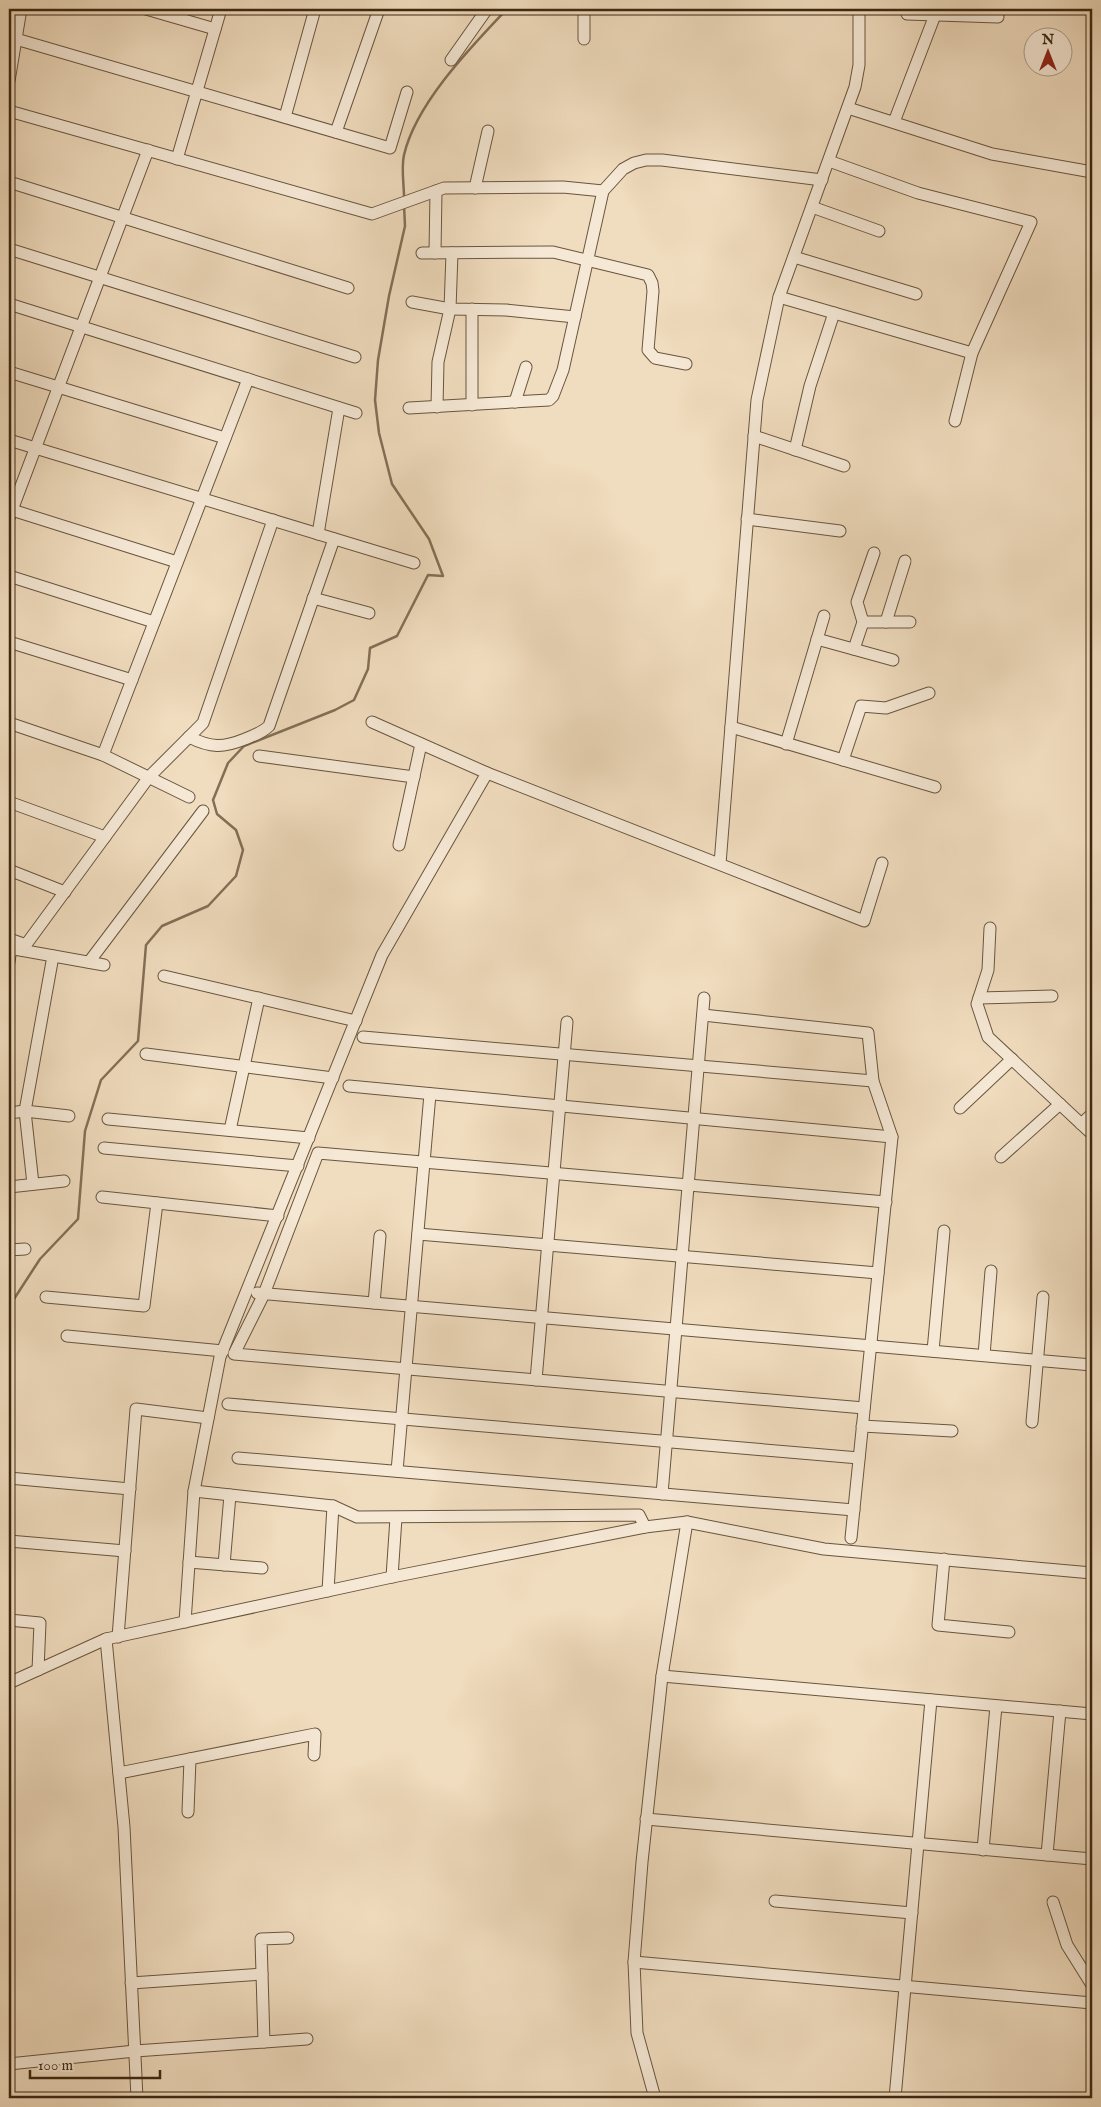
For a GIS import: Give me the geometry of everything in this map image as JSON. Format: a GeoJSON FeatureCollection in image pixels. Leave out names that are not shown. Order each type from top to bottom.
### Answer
{"type":"FeatureCollection","features":[{"type":"Feature","properties":{"kind":"street"},"geometry":{"type":"LineString","coordinates":[[9,80],[12,38],[21,9]]}},
{"type":"Feature","properties":{"kind":"street"},"geometry":{"type":"LineString","coordinates":[[146,9],[216,29]]}},
{"type":"Feature","properties":{"kind":"street"},"geometry":{"type":"LineString","coordinates":[[177,159],[221,9]]}},
{"type":"Feature","properties":{"kind":"street"},"geometry":{"type":"LineString","coordinates":[[284,117],[315,9]]}},
{"type":"Feature","properties":{"kind":"street"},"geometry":{"type":"LineString","coordinates":[[336,132],[379,9]]}},
{"type":"Feature","properties":{"kind":"street"},"geometry":{"type":"LineString","coordinates":[[451,60],[487,9]]}},
{"type":"Feature","properties":{"kind":"street"},"geometry":{"type":"LineString","coordinates":[[584,9],[584,39]]}},
{"type":"Feature","properties":{"kind":"street"},"geometry":{"type":"LineString","coordinates":[[720,864],[757,400],[779,298],[855,88],[858,66],[859,9]]}},
{"type":"Feature","properties":{"kind":"street"},"geometry":{"type":"LineString","coordinates":[[907,14],[998,17]]}},
{"type":"Feature","properties":{"kind":"street"},"geometry":{"type":"LineString","coordinates":[[894,122],[936,14]]}},
{"type":"Feature","properties":{"kind":"street"},"geometry":{"type":"LineString","coordinates":[[12,38],[390,148],[407,92]]}},
{"type":"Feature","properties":{"kind":"street"},"geometry":{"type":"LineString","coordinates":[[848,108],[992,154],[1092,172]]}},
{"type":"Feature","properties":{"kind":"street"},"geometry":{"type":"LineString","coordinates":[[9,111],[372,214],[444,188],[563,187],[603,191]]}},
{"type":"Feature","properties":{"kind":"street"},"geometry":{"type":"LineString","coordinates":[[475,188],[488,131]]}},
{"type":"Feature","properties":{"kind":"street"},"geometry":{"type":"LineString","coordinates":[[148,150],[10,514],[177,562]]}},
{"type":"Feature","properties":{"kind":"street"},"geometry":{"type":"LineString","coordinates":[[408,408],[549,400],[553,396],[563,370],[603,191],[623,169],[634,163],[646,160],[662,160],[822,180]]}},
{"type":"Feature","properties":{"kind":"street"},"geometry":{"type":"LineString","coordinates":[[829,161],[918,193],[1031,222],[972,353],[955,421]]}},
{"type":"Feature","properties":{"kind":"street"},"geometry":{"type":"LineString","coordinates":[[9,182],[348,288]]}},
{"type":"Feature","properties":{"kind":"street"},"geometry":{"type":"LineString","coordinates":[[435,253],[436,191]]}},
{"type":"Feature","properties":{"kind":"street"},"geometry":{"type":"LineString","coordinates":[[812,207],[879,231]]}},
{"type":"Feature","properties":{"kind":"street"},"geometry":{"type":"LineString","coordinates":[[9,249],[355,357]]}},
{"type":"Feature","properties":{"kind":"street"},"geometry":{"type":"LineString","coordinates":[[437,407],[438,362],[450,309],[452,252]]}},
{"type":"Feature","properties":{"kind":"street"},"geometry":{"type":"LineString","coordinates":[[422,253],[553,252],[648,275],[653,291],[648,350],[655,358],[686,364]]}},
{"type":"Feature","properties":{"kind":"street"},"geometry":{"type":"LineString","coordinates":[[794,257],[916,294]]}},
{"type":"Feature","properties":{"kind":"street"},"geometry":{"type":"LineString","coordinates":[[779,298],[972,353]]}},
{"type":"Feature","properties":{"kind":"street"},"geometry":{"type":"LineString","coordinates":[[412,302],[450,309],[506,310],[575,317]]}},
{"type":"Feature","properties":{"kind":"street"},"geometry":{"type":"LineString","coordinates":[[9,304],[356,413]]}},
{"type":"Feature","properties":{"kind":"street"},"geometry":{"type":"LineString","coordinates":[[472,309],[472,405]]}},
{"type":"Feature","properties":{"kind":"street"},"geometry":{"type":"LineString","coordinates":[[795,450],[810,386],[834,313]]}},
{"type":"Feature","properties":{"kind":"street"},"geometry":{"type":"LineString","coordinates":[[514,402],[526,367]]}},
{"type":"Feature","properties":{"kind":"street"},"geometry":{"type":"LineString","coordinates":[[9,372],[225,438]]}},
{"type":"Feature","properties":{"kind":"street"},"geometry":{"type":"LineString","coordinates":[[103,755],[248,379]]}},
{"type":"Feature","properties":{"kind":"street"},"geometry":{"type":"LineString","coordinates":[[318,534],[340,408]]}},
{"type":"Feature","properties":{"kind":"street"},"geometry":{"type":"LineString","coordinates":[[754,436],[844,466]]}},
{"type":"Feature","properties":{"kind":"street"},"geometry":{"type":"LineString","coordinates":[[9,440],[414,563]]}},
{"type":"Feature","properties":{"kind":"street"},"geometry":{"type":"LineString","coordinates":[[747,519],[840,531]]}},
{"type":"Feature","properties":{"kind":"street"},"geometry":{"type":"LineString","coordinates":[[9,962],[15,946],[64,892],[149,777],[202,723],[273,520]]}},
{"type":"Feature","properties":{"kind":"street"},"geometry":{"type":"LineString","coordinates":[[189,737],[221,747],[260,733],[269,726],[334,539]]}},
{"type":"Feature","properties":{"kind":"street"},"geometry":{"type":"LineString","coordinates":[[854,649],[863,622],[857,602],[874,553]]}},
{"type":"Feature","properties":{"kind":"street"},"geometry":{"type":"LineString","coordinates":[[886,622],[905,561]]}},
{"type":"Feature","properties":{"kind":"street"},"geometry":{"type":"LineString","coordinates":[[9,576],[154,622]]}},
{"type":"Feature","properties":{"kind":"street"},"geometry":{"type":"LineString","coordinates":[[313,598],[369,613]]}},
{"type":"Feature","properties":{"kind":"street"},"geometry":{"type":"LineString","coordinates":[[786,744],[824,616]]}},
{"type":"Feature","properties":{"kind":"street"},"geometry":{"type":"LineString","coordinates":[[863,622],[910,622]]}},
{"type":"Feature","properties":{"kind":"street"},"geometry":{"type":"LineString","coordinates":[[817,639],[893,660]]}},
{"type":"Feature","properties":{"kind":"street"},"geometry":{"type":"LineString","coordinates":[[9,642],[132,680]]}},
{"type":"Feature","properties":{"kind":"street"},"geometry":{"type":"LineString","coordinates":[[843,760],[861,706],[886,708],[929,693]]}},
{"type":"Feature","properties":{"kind":"street"},"geometry":{"type":"LineString","coordinates":[[372,722],[487,773],[864,921],[882,863]]}},
{"type":"Feature","properties":{"kind":"street"},"geometry":{"type":"LineString","coordinates":[[9,723],[103,755],[189,797]]}},
{"type":"Feature","properties":{"kind":"street"},"geometry":{"type":"LineString","coordinates":[[731,728],[935,787]]}},
{"type":"Feature","properties":{"kind":"street"},"geometry":{"type":"LineString","coordinates":[[399,845],[421,744]]}},
{"type":"Feature","properties":{"kind":"street"},"geometry":{"type":"LineString","coordinates":[[259,756],[414,777]]}},
{"type":"Feature","properties":{"kind":"street"},"geometry":{"type":"LineString","coordinates":[[185,1622],[194,1491],[223,1351],[382,955],[487,773]]}},
{"type":"Feature","properties":{"kind":"street"},"geometry":{"type":"LineString","coordinates":[[9,802],[105,837]]}},
{"type":"Feature","properties":{"kind":"street"},"geometry":{"type":"LineString","coordinates":[[89,962],[203,811]]}},
{"type":"Feature","properties":{"kind":"street"},"geometry":{"type":"LineString","coordinates":[[9,870],[64,892]]}},
{"type":"Feature","properties":{"kind":"street"},"geometry":{"type":"LineString","coordinates":[[990,928],[988,970],[978,1004],[988,1037],[1092,1134]]}},
{"type":"Feature","properties":{"kind":"street"},"geometry":{"type":"LineString","coordinates":[[15,946],[53,956],[104,965]]}},
{"type":"Feature","properties":{"kind":"street"},"geometry":{"type":"LineString","coordinates":[[33,1184],[25,1111],[53,956]]}},
{"type":"Feature","properties":{"kind":"street"},"geometry":{"type":"LineString","coordinates":[[164,976],[356,1022]]}},
{"type":"Feature","properties":{"kind":"street"},"geometry":{"type":"LineString","coordinates":[[979,998],[1052,996]]}},
{"type":"Feature","properties":{"kind":"street"},"geometry":{"type":"LineString","coordinates":[[230,1130],[259,998]]}},
{"type":"Feature","properties":{"kind":"street"},"geometry":{"type":"LineString","coordinates":[[662,1494],[704,998]]}},
{"type":"Feature","properties":{"kind":"street"},"geometry":{"type":"LineString","coordinates":[[703,1015],[868,1032],[874,1081],[892,1137],[851,1538]]}},
{"type":"Feature","properties":{"kind":"street"},"geometry":{"type":"LineString","coordinates":[[536,1380],[567,1022]]}},
{"type":"Feature","properties":{"kind":"street"},"geometry":{"type":"LineString","coordinates":[[363,1037],[874,1081]]}},
{"type":"Feature","properties":{"kind":"street"},"geometry":{"type":"LineString","coordinates":[[146,1054],[333,1078]]}},
{"type":"Feature","properties":{"kind":"street"},"geometry":{"type":"LineString","coordinates":[[960,1108],[1012,1059]]}},
{"type":"Feature","properties":{"kind":"street"},"geometry":{"type":"LineString","coordinates":[[349,1086],[892,1137]]}},
{"type":"Feature","properties":{"kind":"street"},"geometry":{"type":"LineString","coordinates":[[397,1471],[430,1094]]}},
{"type":"Feature","properties":{"kind":"street"},"geometry":{"type":"LineString","coordinates":[[1001,1157],[1060,1104]]}},
{"type":"Feature","properties":{"kind":"street"},"geometry":{"type":"LineString","coordinates":[[9,1113],[25,1111],[69,1116]]}},
{"type":"Feature","properties":{"kind":"street"},"geometry":{"type":"LineString","coordinates":[[1081,1124],[1092,1114]]}},
{"type":"Feature","properties":{"kind":"street"},"geometry":{"type":"LineString","coordinates":[[108,1119],[309,1138]]}},
{"type":"Feature","properties":{"kind":"street"},"geometry":{"type":"LineString","coordinates":[[104,1148],[298,1166]]}},
{"type":"Feature","properties":{"kind":"street"},"geometry":{"type":"LineString","coordinates":[[864,1408],[234,1354],[264,1294],[318,1153],[886,1202]]}},
{"type":"Feature","properties":{"kind":"street"},"geometry":{"type":"LineString","coordinates":[[9,1186],[64,1181]]}},
{"type":"Feature","properties":{"kind":"street"},"geometry":{"type":"LineString","coordinates":[[102,1197],[278,1216]]}},
{"type":"Feature","properties":{"kind":"street"},"geometry":{"type":"LineString","coordinates":[[46,1297],[144,1306],[157,1203]]}},
{"type":"Feature","properties":{"kind":"street"},"geometry":{"type":"LineString","coordinates":[[933,1351],[944,1231]]}},
{"type":"Feature","properties":{"kind":"street"},"geometry":{"type":"LineString","coordinates":[[418,1234],[878,1273]]}},
{"type":"Feature","properties":{"kind":"street"},"geometry":{"type":"LineString","coordinates":[[374,1303],[380,1236]]}},
{"type":"Feature","properties":{"kind":"street"},"geometry":{"type":"LineString","coordinates":[[9,1250],[25,1249]]}},
{"type":"Feature","properties":{"kind":"street"},"geometry":{"type":"LineString","coordinates":[[984,1356],[991,1271]]}},
{"type":"Feature","properties":{"kind":"street"},"geometry":{"type":"LineString","coordinates":[[247,1292],[1092,1365]]}},
{"type":"Feature","properties":{"kind":"street"},"geometry":{"type":"LineString","coordinates":[[1032,1422],[1043,1297]]}},
{"type":"Feature","properties":{"kind":"street"},"geometry":{"type":"LineString","coordinates":[[67,1336],[223,1351]]}},
{"type":"Feature","properties":{"kind":"street"},"geometry":{"type":"LineString","coordinates":[[228,1404],[859,1458]]}},
{"type":"Feature","properties":{"kind":"street"},"geometry":{"type":"LineString","coordinates":[[118,1636],[136,1409],[208,1418]]}},
{"type":"Feature","properties":{"kind":"street"},"geometry":{"type":"LineString","coordinates":[[862,1426],[952,1430]]}},
{"type":"Feature","properties":{"kind":"street"},"geometry":{"type":"LineString","coordinates":[[238,1458],[854,1510]]}},
{"type":"Feature","properties":{"kind":"street"},"geometry":{"type":"LineString","coordinates":[[9,1478],[130,1489]]}},
{"type":"Feature","properties":{"kind":"street"},"geometry":{"type":"LineString","coordinates":[[194,1491],[333,1506],[357,1517],[639,1515],[646,1527]]}},
{"type":"Feature","properties":{"kind":"street"},"geometry":{"type":"LineString","coordinates":[[224,1565],[230,1495]]}},
{"type":"Feature","properties":{"kind":"street"},"geometry":{"type":"LineString","coordinates":[[328,1591],[333,1506]]}},
{"type":"Feature","properties":{"kind":"street"},"geometry":{"type":"LineString","coordinates":[[392,1577],[396,1518]]}},
{"type":"Feature","properties":{"kind":"street"},"geometry":{"type":"LineString","coordinates":[[655,2098],[637,2033],[634,1962],[646,1819],[662,1676],[688,1522]]}},
{"type":"Feature","properties":{"kind":"street"},"geometry":{"type":"LineString","coordinates":[[9,1682],[106,1639],[118,1636],[392,1577],[646,1527],[688,1522],[824,1548],[1092,1573]]}},
{"type":"Feature","properties":{"kind":"street"},"geometry":{"type":"LineString","coordinates":[[9,1541],[125,1551]]}},
{"type":"Feature","properties":{"kind":"street"},"geometry":{"type":"LineString","coordinates":[[944,1559],[938,1625],[1009,1632]]}},
{"type":"Feature","properties":{"kind":"street"},"geometry":{"type":"LineString","coordinates":[[189,1562],[262,1568]]}},
{"type":"Feature","properties":{"kind":"street"},"geometry":{"type":"LineString","coordinates":[[9,1620],[40,1623],[38,1670]]}},
{"type":"Feature","properties":{"kind":"street"},"geometry":{"type":"LineString","coordinates":[[106,1639],[124,1826],[137,2098]]}},
{"type":"Feature","properties":{"kind":"street"},"geometry":{"type":"LineString","coordinates":[[662,1676],[1092,1714]]}},
{"type":"Feature","properties":{"kind":"street"},"geometry":{"type":"LineString","coordinates":[[895,2098],[931,1700]]}},
{"type":"Feature","properties":{"kind":"street"},"geometry":{"type":"LineString","coordinates":[[982,1850],[996,1706]]}},
{"type":"Feature","properties":{"kind":"street"},"geometry":{"type":"LineString","coordinates":[[1046,1855],[1060,1711]]}},
{"type":"Feature","properties":{"kind":"street"},"geometry":{"type":"LineString","coordinates":[[119,1773],[315,1734],[314,1755]]}},
{"type":"Feature","properties":{"kind":"street"},"geometry":{"type":"LineString","coordinates":[[188,1812],[190,1759]]}},
{"type":"Feature","properties":{"kind":"street"},"geometry":{"type":"LineString","coordinates":[[646,1819],[1092,1859]]}},
{"type":"Feature","properties":{"kind":"street"},"geometry":{"type":"LineString","coordinates":[[775,1901],[912,1913]]}},
{"type":"Feature","properties":{"kind":"street"},"geometry":{"type":"LineString","coordinates":[[1053,1902],[1067,1945],[1092,1985]]}},
{"type":"Feature","properties":{"kind":"street"},"geometry":{"type":"LineString","coordinates":[[264,2042],[261,1939],[288,1938]]}},
{"type":"Feature","properties":{"kind":"street"},"geometry":{"type":"LineString","coordinates":[[634,1962],[1092,2003]]}},
{"type":"Feature","properties":{"kind":"street"},"geometry":{"type":"LineString","coordinates":[[131,1983],[262,1974]]}},
{"type":"Feature","properties":{"kind":"street"},"geometry":{"type":"LineString","coordinates":[[9,2064],[135,2051],[307,2039]]}},
{"type":"Feature","properties":{"kind":"waterway"},"geometry":{"type":"LineString","coordinates":[[404,197],[403,160],[410,135],[420,116],[446,77],[507,9]]}},
{"type":"Feature","properties":{"kind":"waterway"},"geometry":{"type":"LineString","coordinates":[[9,1325],[14,1299],[40,1259],[78,1219],[85,1131],[101,1080],[138,1041],[146,945],[162,926],[208,906],[236,876],[243,850],[236,830],[217,814],[213,800],[228,763],[244,746],[335,710],[354,700],[368,669],[370,648],[397,636],[428,575],[443,576],[429,539],[392,484],[379,433],[375,400],[378,360],[389,296],[405,226],[404,205]]}}]}
